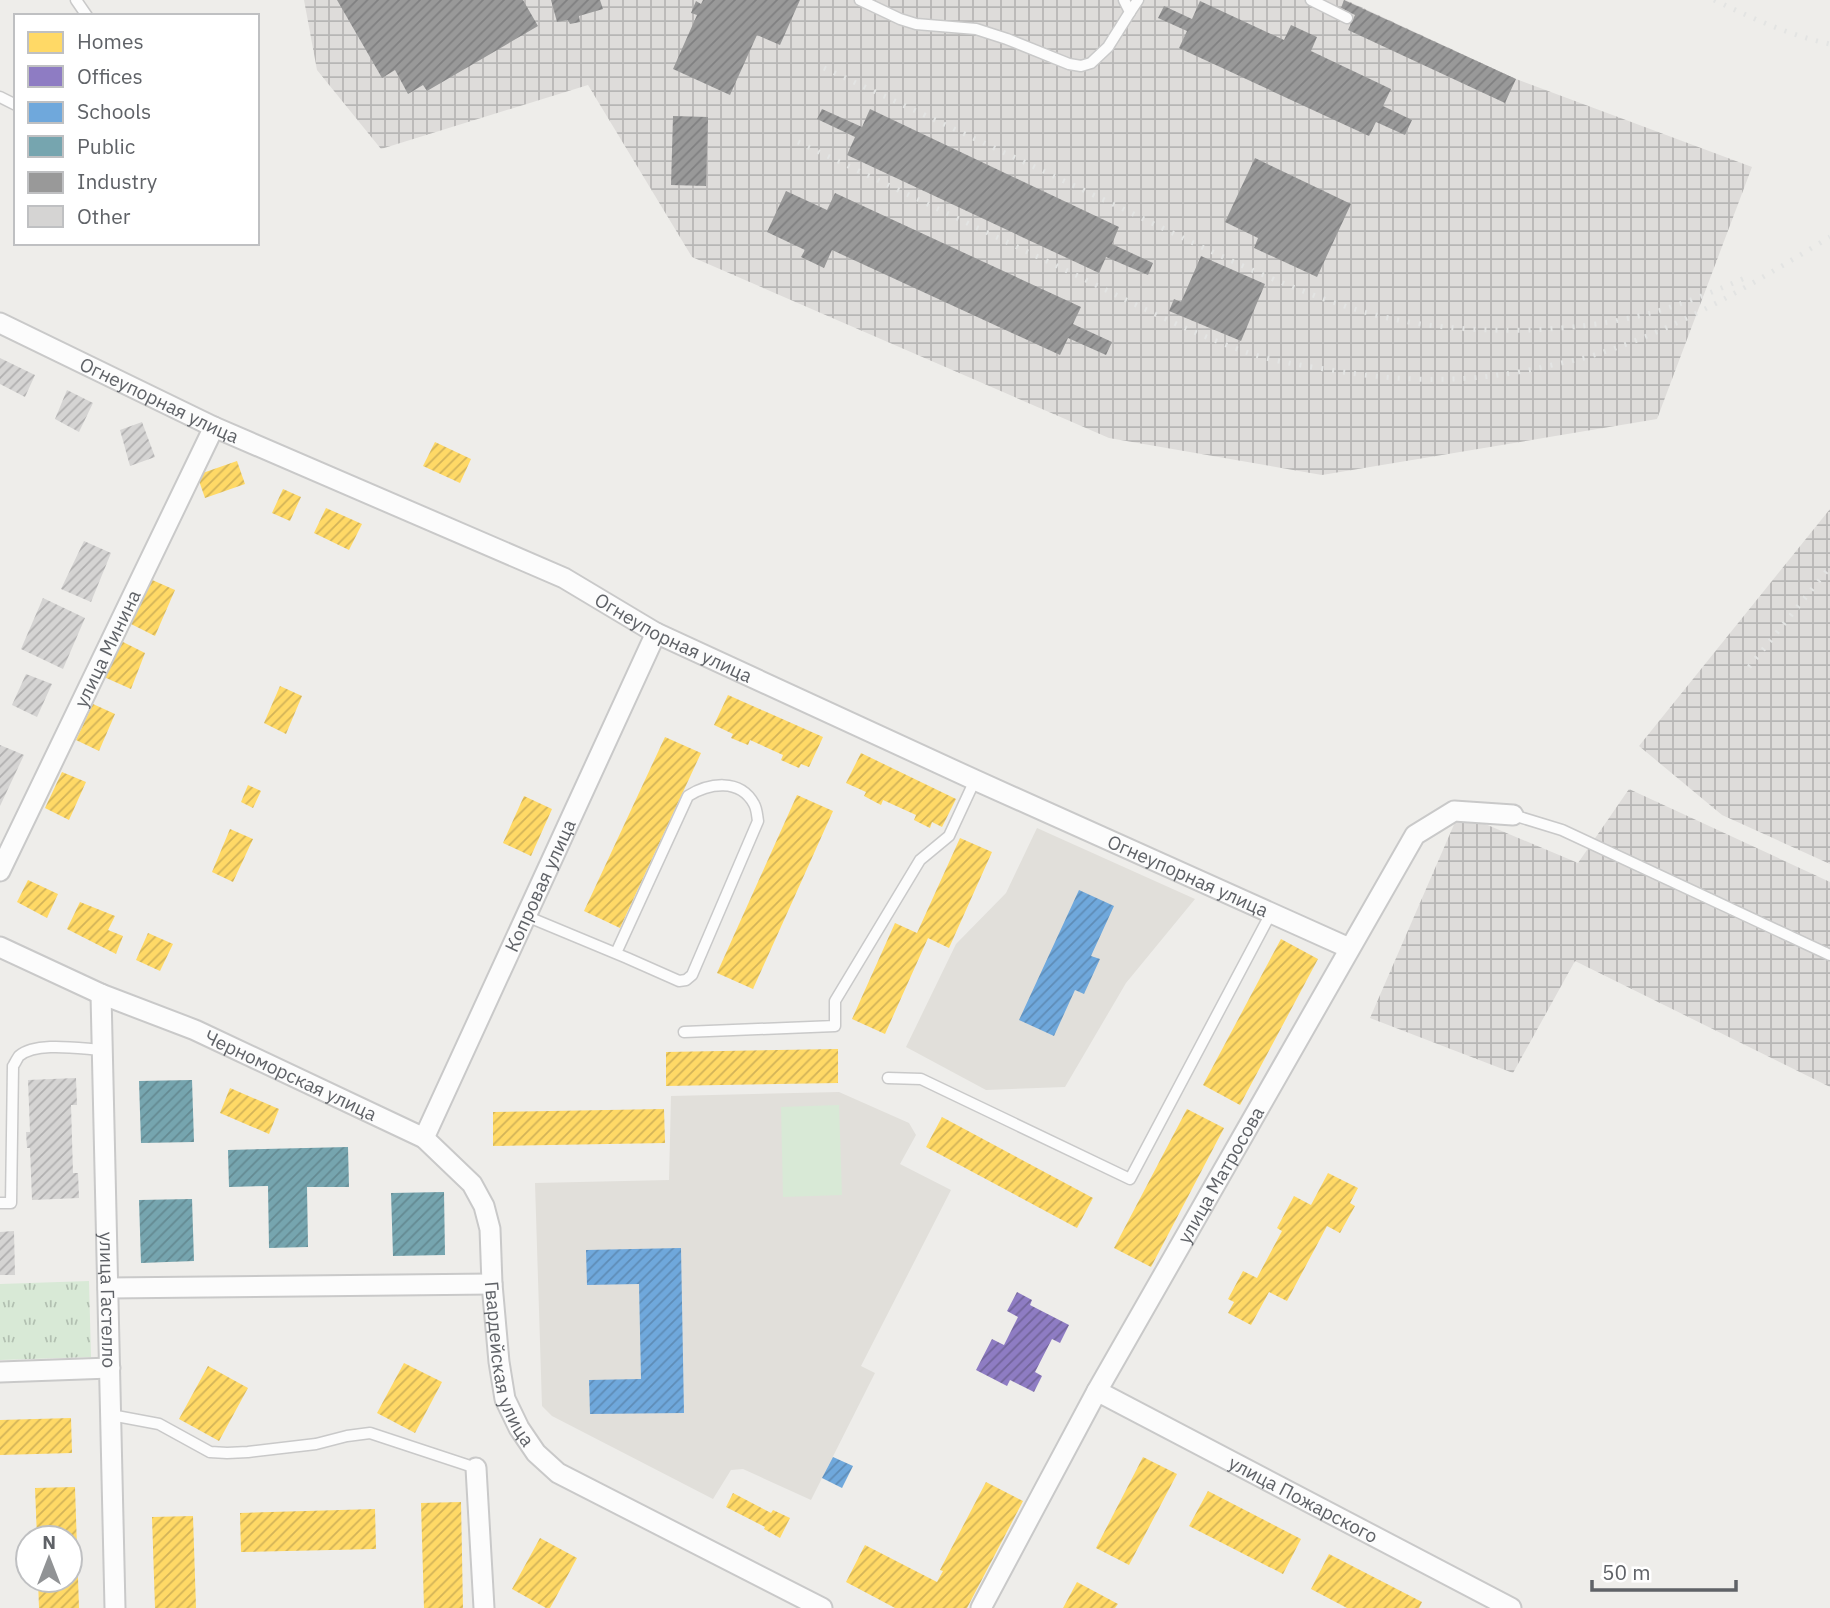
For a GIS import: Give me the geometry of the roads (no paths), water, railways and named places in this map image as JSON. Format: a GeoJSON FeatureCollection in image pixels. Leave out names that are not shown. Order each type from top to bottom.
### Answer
{"type":"FeatureCollection","features":[{"type":"Feature","properties":{"kind":"street","name":"Огнеупорная улица"},"geometry":{"type":"LineString","coordinates":[[0,323],[214,427],[564,578],[656,633],[1349,948]]}},
{"type":"Feature","properties":{"kind":"street","name":"улица Минина"},"geometry":{"type":"LineString","coordinates":[[0,871],[214,427]]}},
{"type":"Feature","properties":{"kind":"street","name":"Копровая улица"},"geometry":{"type":"LineString","coordinates":[[424,1138],[656,633]]}},
{"type":"Feature","properties":{"kind":"street","name":"улица Матросова"},"geometry":{"type":"LineString","coordinates":[[981,1608],[1097,1391],[1415,835],[1454,811],[1513,815]]}},
{"type":"Feature","properties":{"kind":"street","name":"Черноморская улица"},"geometry":{"type":"LineString","coordinates":[[0,947],[102,994],[195,1030],[424,1138],[472,1185],[484,1206],[490,1229],[492,1284]]}},
{"type":"Feature","properties":{"kind":"street","name":"улица Гастелло"},"geometry":{"type":"LineString","coordinates":[[102,994],[115,1608]]}},
{"type":"Feature","properties":{"kind":"street","name":"Гвардейская улица"},"geometry":{"type":"LineString","coordinates":[[108,1287],[492,1284],[505,1399],[519,1428],[536,1453],[558,1473],[822,1608]]}},
{"type":"Feature","properties":{"kind":"street"},"geometry":{"type":"LineString","coordinates":[[0,1372],[110,1368]]}},
{"type":"Feature","properties":{"kind":"street","name":"улица Пожарского"},"geometry":{"type":"LineString","coordinates":[[1097,1391],[1511,1608]]}},
{"type":"Feature","properties":{"kind":"street"},"geometry":{"type":"LineString","coordinates":[[476,1468],[484,1608]]}},
{"type":"Feature","properties":{"kind":"lane"},"geometry":{"type":"LineString","coordinates":[[860,0],[916,24],[976,29],[1069,64],[1081,66],[1091,63],[1108,47],[1138,0]]}},
{"type":"Feature","properties":{"kind":"lane"},"geometry":{"type":"LineString","coordinates":[[1124,0],[1130,12]]}},
{"type":"Feature","properties":{"kind":"lane"},"geometry":{"type":"LineString","coordinates":[[1311,0],[1347,18]]}},
{"type":"Feature","properties":{"kind":"lane"},"geometry":{"type":"LineString","coordinates":[[684,1032],[835,1026],[835,1001],[920,860],[949,836],[975,780]]}},
{"type":"Feature","properties":{"kind":"lane"},"geometry":{"type":"LineString","coordinates":[[526,916],[679,981],[686,980],[692,975],[758,821],[755,805],[743,792],[721,784],[701,788],[688,796],[615,953]]}},
{"type":"Feature","properties":{"kind":"lane"},"geometry":{"type":"LineString","coordinates":[[1513,815],[1562,830],[1830,955]]}},
{"type":"Feature","properties":{"kind":"lane"},"geometry":{"type":"LineString","coordinates":[[888,1078],[921,1079],[1130,1179],[1271,913]]}},
{"type":"Feature","properties":{"kind":"lane"},"geometry":{"type":"LineString","coordinates":[[0,1203],[11,1203],[13,1066],[18,1057],[52,1046],[103,1050]]}},
{"type":"Feature","properties":{"kind":"lane"},"geometry":{"type":"LineString","coordinates":[[111,1415],[159,1424],[210,1452],[247,1452],[316,1444],[370,1433],[476,1468]]}},
{"type":"Feature","properties":{"kind":"railway"},"geometry":{"type":"LineString","coordinates":[[1714,0],[1785,31],[1830,44]]}},
{"type":"Feature","properties":{"kind":"railway"},"geometry":{"type":"LineString","coordinates":[[824,68],[1236,263],[1324,299],[1389,318],[1466,329],[1585,326],[1658,311],[1747,277]]}},
{"type":"Feature","properties":{"kind":"railway"},"geometry":{"type":"LineString","coordinates":[[798,142],[1151,312],[1224,344],[1286,363],[1384,377],[1439,379],[1494,376],[1591,356],[1684,319],[1830,237]]}},
{"type":"Feature","properties":{"kind":"railway"},"geometry":{"type":"LineString","coordinates":[[1749,667],[1830,567]]}}]}
